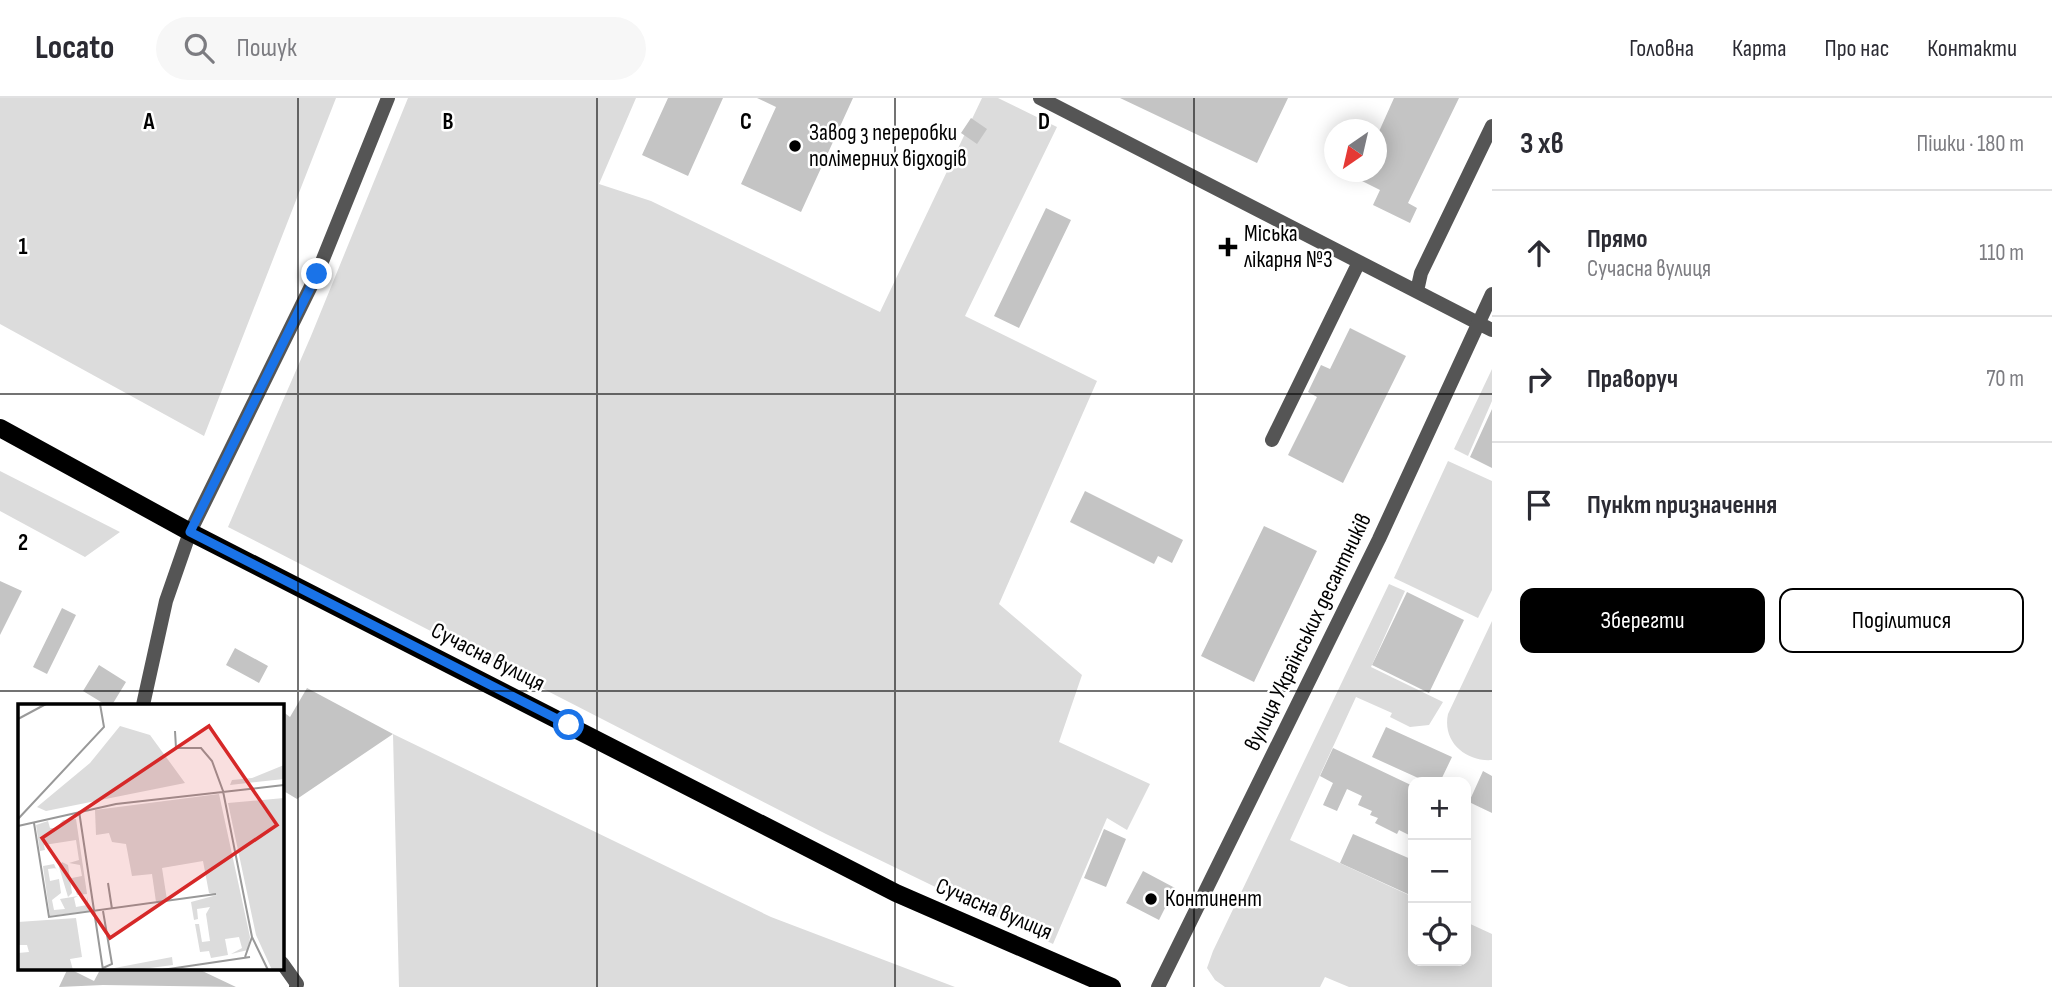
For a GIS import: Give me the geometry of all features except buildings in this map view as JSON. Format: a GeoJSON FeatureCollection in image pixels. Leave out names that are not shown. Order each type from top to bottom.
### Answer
{"type":"FeatureCollection","features":[{"type":"Feature","properties":{"kind":"main road","name":"Сучасна вулиця"},"geometry":{"type":"LineString","coordinates":[[0,428],[190,532],[896,893],[1112,987]]}},
{"type":"Feature","properties":{"kind":"street"},"geometry":{"type":"LineString","coordinates":[[143,704],[166,601],[190,532],[317,274],[388,98]]}},
{"type":"Feature","properties":{"kind":"street"},"geometry":{"type":"LineString","coordinates":[[1040,98],[1492,330]]}},
{"type":"Feature","properties":{"kind":"street"},"geometry":{"type":"LineString","coordinates":[[1417,291],[1421,273],[1492,125]]}},
{"type":"Feature","properties":{"kind":"street"},"geometry":{"type":"LineString","coordinates":[[1272,440],[1359,261]]}},
{"type":"Feature","properties":{"kind":"street","name":"вулиця Українських десантників"},"geometry":{"type":"LineString","coordinates":[[1158,987],[1379,539],[1492,293]]}},
{"type":"Feature","properties":{"kind":"street"},"geometry":{"type":"LineString","coordinates":[[284,966],[297,984],[296,987]]}},
{"type":"Feature","properties":{"kind":"shaded area"},"geometry":{"type":"Polygon","coordinates":[[[0,98],[336,98],[204,436],[0,324],[0,98]]]}},
{"type":"Feature","properties":{"kind":"shaded area"},"geometry":{"type":"Polygon","coordinates":[[[408,98],[636,98],[599,184],[651,201],[880,312],[982,98],[998,98],[1057,127],[965,316],[1097,381],[999,604],[1082,675],[1059,742],[1150,784],[1127,830],[1107,818],[1053,944],[826,834],[228,527],[311,336],[408,98]]]}},
{"type":"Feature","properties":{"kind":"shaded area"},"geometry":{"type":"Polygon","coordinates":[[[1492,369],[1492,401],[1468,456],[1454,449],[1492,369]]]}},
{"type":"Feature","properties":{"kind":"shaded area"},"geometry":{"type":"Polygon","coordinates":[[[1448,461],[1492,481],[1492,590],[1478,618],[1394,578],[1448,461]]]}},
{"type":"Feature","properties":{"kind":"shaded area"},"geometry":{"type":"Polygon","coordinates":[[[0,471],[120,532],[85,557],[0,511],[0,471]]]}},
{"type":"Feature","properties":{"kind":"shaded area"},"geometry":{"type":"Polygon","coordinates":[[[1389,584],[1405,591],[1371,667],[1443,702],[1429,725],[1410,727],[1390,717],[1392,713],[1356,697],[1290,840],[1408,895],[1408,966],[1471,966],[1471,924],[1492,934],[1492,987],[1349,987],[1325,977],[1320,987],[1225,987],[1215,980],[1207,968],[1389,584]]]}},
{"type":"Feature","properties":{"kind":"shaded area"},"geometry":{"type":"Polygon","coordinates":[[[1492,621],[1492,760],[1482,760],[1465,754],[1458,748],[1452,741],[1447,724],[1448,714],[1492,621]]]}},
{"type":"Feature","properties":{"kind":"shaded area"},"geometry":{"type":"Polygon","coordinates":[[[393,734],[771,917],[955,987],[399,987],[393,734]]]}},
{"type":"Feature","properties":{"kind":"place","name":"Завод з переробки полімерних відходів"},"geometry":{"type":"Point","coordinates":[795,146]}},
{"type":"Feature","properties":{"kind":"place","name":"Міська лікарня №3"},"geometry":{"type":"Point","coordinates":[1228,247]}},
{"type":"Feature","properties":{"kind":"place","name":"Континент"},"geometry":{"type":"Point","coordinates":[1151,899]}},
{"type":"Feature","properties":{"kind":"route"},"geometry":{"type":"LineString","coordinates":[[317,274],[190,532],[569,725]]}}]}
